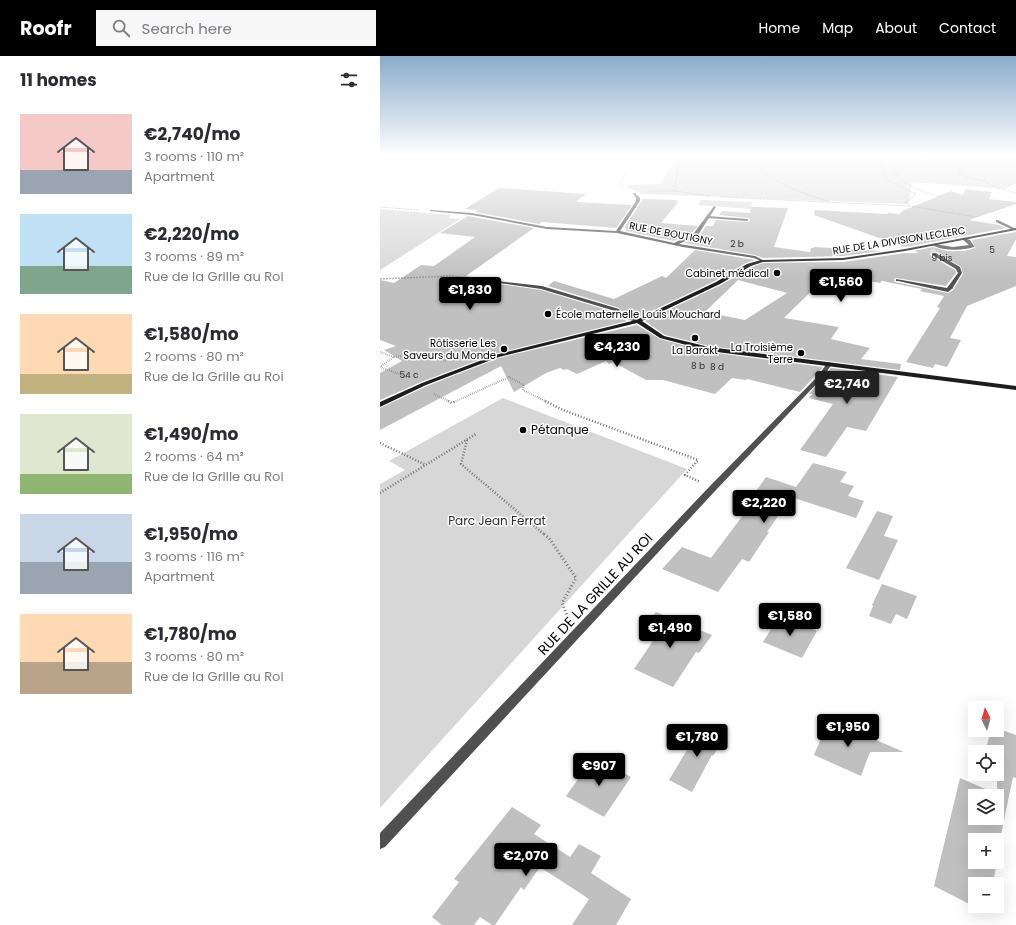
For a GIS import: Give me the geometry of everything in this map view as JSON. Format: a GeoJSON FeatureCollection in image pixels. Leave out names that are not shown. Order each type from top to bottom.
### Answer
{"type":"FeatureCollection","features":[{"type":"Feature","properties":{"kind":"main road","name":"RUE DE LA DIVISION LECLERC"},"geometry":{"type":"LineString","coordinates":[[380,405],[421,385],[497,356],[638,321],[718,282],[749,265],[763,261],[843,259],[933,249],[945,243],[1015,229]]}},
{"type":"Feature","properties":{"kind":"main road"},"geometry":{"type":"LineString","coordinates":[[638,321],[662,337],[695,347],[1016,388]]}},
{"type":"Feature","properties":{"kind":"street"},"geometry":{"type":"LineString","coordinates":[[617,232],[638,201],[637,197]]}},
{"type":"Feature","properties":{"kind":"street"},"geometry":{"type":"LineString","coordinates":[[674,244],[696,234],[714,207]]}},
{"type":"Feature","properties":{"kind":"street","name":"RUE DE BOUTIGNY"},"geometry":{"type":"LineString","coordinates":[[431,211],[472,214],[547,228],[617,232],[674,244],[755,257],[763,261]]}},
{"type":"Feature","properties":{"kind":"street"},"geometry":{"type":"LineString","coordinates":[[708,217],[747,220]]}},
{"type":"Feature","properties":{"kind":"street"},"geometry":{"type":"LineString","coordinates":[[997,221],[1015,229]]}},
{"type":"Feature","properties":{"kind":"street"},"geometry":{"type":"LineString","coordinates":[[933,249],[958,249],[972,246],[964,239]]}},
{"type":"Feature","properties":{"kind":"street","name":"RUE DE LA DIVISION LECLERC"},"geometry":{"type":"LineString","coordinates":[[898,280],[948,290],[960,273],[958,268],[933,249]]}},
{"type":"Feature","properties":{"kind":"street"},"geometry":{"type":"LineString","coordinates":[[499,282],[542,288],[617,310],[619,314],[638,321]]}},
{"type":"Feature","properties":{"kind":"street","name":"RUE DE LA GRILLE AU ROI"},"geometry":{"type":"LineString","coordinates":[[380,842],[713,488],[821,376],[829,364]]}},
{"type":"Feature","properties":{"kind":"path"},"geometry":{"type":"LineString","coordinates":[[721,197],[910,206],[976,217]]}},
{"type":"Feature","properties":{"kind":"path"},"geometry":{"type":"LineString","coordinates":[[817,197],[834,203]]}},
{"type":"Feature","properties":{"kind":"path"},"geometry":{"type":"LineString","coordinates":[[910,206],[905,203],[915,197]]}},
{"type":"Feature","properties":{"kind":"path"},"geometry":{"type":"LineString","coordinates":[[380,207],[431,211]]}},
{"type":"Feature","properties":{"kind":"path"},"geometry":{"type":"LineString","coordinates":[[380,279],[451,276],[499,282]]}},
{"type":"Feature","properties":{"kind":"path"},"geometry":{"type":"LineString","coordinates":[[380,352],[394,357]]}},
{"type":"Feature","properties":{"kind":"path"},"geometry":{"type":"LineString","coordinates":[[380,367],[394,357],[409,353],[436,356],[464,368]]}},
{"type":"Feature","properties":{"kind":"path"},"geometry":{"type":"LineString","coordinates":[[380,367],[421,385],[452,403],[509,377],[524,385],[523,390],[564,410],[698,460],[685,476],[713,488]]}},
{"type":"Feature","properties":{"kind":"path"},"geometry":{"type":"LineString","coordinates":[[380,493],[476,434]]}},
{"type":"Feature","properties":{"kind":"path"},"geometry":{"type":"LineString","coordinates":[[467,440],[461,464],[549,538],[576,578],[562,603],[576,634]]}},
{"type":"Feature","properties":{"kind":"path"},"geometry":{"type":"LineString","coordinates":[[380,443],[426,465]]}},
{"type":"Feature","properties":{"kind":"green space"},"geometry":{"type":"Polygon","coordinates":[[[709,197],[910,197],[909,204],[709,197]]]}},
{"type":"Feature","properties":{"kind":"green space"},"geometry":{"type":"Polygon","coordinates":[[[701,200],[752,202],[751,209],[698,205],[701,200]]]}},
{"type":"Feature","properties":{"kind":"green space"},"geometry":{"type":"Polygon","coordinates":[[[380,209],[451,215],[449,218],[460,219],[380,270],[380,209]]]}},
{"type":"Feature","properties":{"kind":"green space","name":"Parc Jean Ferrat"},"geometry":{"type":"Polygon","coordinates":[[[503,398],[687,469],[380,808],[380,484],[405,470],[389,461],[503,398]]]}},
{"type":"Feature","properties":{"kind":"building"},"geometry":{"type":"Polygon","coordinates":[[[485,197],[583,197],[576,202],[632,205],[616,228],[542,222],[539,224],[475,212],[478,210],[465,209],[485,197]]]}},
{"type":"Feature","properties":{"kind":"building"},"geometry":{"type":"Polygon","coordinates":[[[937,197],[990,197],[989,199],[1016,202],[1016,204],[969,220],[999,225],[1006,228],[905,247],[814,215],[815,210],[887,214],[900,214],[902,211],[937,197]]]}},
{"type":"Feature","properties":{"kind":"building"},"geometry":{"type":"Polygon","coordinates":[[[643,199],[678,200],[661,223],[698,226],[693,232],[674,241],[626,231],[626,228],[624,228],[643,199]]]}},
{"type":"Feature","properties":{"kind":"building"},"geometry":{"type":"Polygon","coordinates":[[[751,207],[788,208],[774,247],[810,252],[811,248],[814,247],[881,251],[843,256],[763,258],[755,255],[684,243],[699,236],[706,226],[713,226],[716,220],[750,221],[750,219],[747,218],[719,215],[722,211],[750,213],[751,207]]]}},
{"type":"Feature","properties":{"kind":"building"},"geometry":{"type":"Polygon","coordinates":[[[468,216],[534,228],[466,276],[477,278],[475,279],[496,281],[499,284],[541,290],[614,312],[616,316],[627,321],[495,354],[421,382],[380,400],[380,373],[402,361],[384,350],[396,346],[380,340],[380,280],[394,283],[421,265],[434,266],[475,237],[440,233],[468,216]]]}},
{"type":"Feature","properties":{"kind":"building"},"geometry":{"type":"Polygon","coordinates":[[[1016,232],[1016,239],[1007,256],[1016,257],[1016,286],[967,306],[950,338],[961,340],[947,367],[935,364],[933,368],[906,362],[940,308],[937,307],[944,296],[920,291],[922,289],[882,281],[880,283],[837,275],[835,277],[828,275],[784,318],[839,327],[831,339],[870,348],[861,359],[901,364],[900,370],[709,346],[665,335],[645,321],[721,285],[752,267],[763,263],[843,262],[905,253],[919,253],[914,251],[933,247],[947,251],[964,251],[975,248],[972,240],[1016,232]],[[937,252],[930,253],[931,256],[955,270],[956,273],[946,286],[896,278],[894,279],[895,282],[948,293],[953,290],[963,274],[961,267],[937,252]],[[738,280],[705,312],[745,320],[787,293],[738,280]]]}},
{"type":"Feature","properties":{"kind":"building"},"geometry":{"type":"Polygon","coordinates":[[[695,250],[755,260],[746,263],[715,281],[637,318],[622,312],[619,308],[548,286],[554,281],[614,299],[662,276],[666,278],[695,250]]]}},
{"type":"Feature","properties":{"kind":"building"},"geometry":{"type":"Polygon","coordinates":[[[637,325],[660,339],[709,352],[823,367],[800,392],[747,379],[732,378],[715,394],[663,380],[646,380],[613,362],[609,364],[606,361],[577,374],[567,369],[564,370],[560,368],[546,373],[514,392],[501,366],[380,430],[380,408],[427,386],[499,358],[637,325]]]}},
{"type":"Feature","properties":{"kind":"building"},"geometry":{"type":"Polygon","coordinates":[[[831,368],[898,377],[866,431],[847,427],[826,457],[800,450],[833,404],[809,398],[812,394],[809,394],[831,368]]]}},
{"type":"Feature","properties":{"kind":"building"},"geometry":{"type":"Polygon","coordinates":[[[813,463],[847,472],[840,482],[854,486],[848,496],[864,501],[856,518],[791,497],[749,562],[742,559],[718,592],[662,569],[682,547],[711,558],[758,495],[754,494],[766,477],[796,487],[813,463]]]}},
{"type":"Feature","properties":{"kind":"building"},"geometry":{"type":"Polygon","coordinates":[[[877,511],[893,516],[884,536],[898,540],[879,580],[846,568],[877,511]]]}},
{"type":"Feature","properties":{"kind":"building"},"geometry":{"type":"Polygon","coordinates":[[[882,584],[917,596],[907,619],[896,614],[891,624],[869,616],[873,606],[872,605],[882,584]]]}},
{"type":"Feature","properties":{"kind":"building"},"geometry":{"type":"Polygon","coordinates":[[[656,612],[712,635],[699,653],[696,652],[673,687],[634,669],[657,635],[641,629],[656,612]]]}},
{"type":"Feature","properties":{"kind":"building"},"geometry":{"type":"Polygon","coordinates":[[[779,616],[817,631],[802,658],[763,642],[779,616]]]}},
{"type":"Feature","properties":{"kind":"building"},"geometry":{"type":"Polygon","coordinates":[[[829,720],[904,752],[870,752],[861,776],[814,755],[829,720]]]}},
{"type":"Feature","properties":{"kind":"building"},"geometry":{"type":"Polygon","coordinates":[[[702,725],[725,736],[713,756],[712,755],[692,792],[669,780],[702,725]]]}},
{"type":"Feature","properties":{"kind":"building"},"geometry":{"type":"Polygon","coordinates":[[[1004,731],[1016,735],[1016,778],[1013,777],[1004,820],[1004,789],[997,789],[997,781],[1004,781],[1004,745],[987,745],[989,737],[1004,737],[1004,731]]]}},
{"type":"Feature","properties":{"kind":"building"},"geometry":{"type":"Polygon","coordinates":[[[594,757],[631,777],[604,817],[566,796],[594,757]]]}},
{"type":"Feature","properties":{"kind":"building"},"geometry":{"type":"Polygon","coordinates":[[[960,778],[985,789],[968,789],[968,825],[1003,825],[1001,833],[968,833],[968,869],[996,869],[994,877],[968,877],[968,903],[934,886],[960,778]]]}},
{"type":"Feature","properties":{"kind":"building"},"geometry":{"type":"Polygon","coordinates":[[[512,807],[541,825],[534,834],[570,857],[579,844],[601,856],[591,873],[631,899],[616,925],[572,925],[589,899],[540,867],[524,890],[521,887],[495,925],[492,925],[480,917],[474,925],[442,925],[432,917],[459,882],[454,879],[512,807]]]}},
{"type":"Feature","properties":{"kind":"tunnel"},"geometry":{"type":"LineString","coordinates":[[933,249],[934,254]]}},
{"type":"Feature","properties":{"kind":"place","name":"Cabinet médical"},"geometry":{"type":"Point","coordinates":[777,273]}},
{"type":"Feature","properties":{"kind":"place","name":"École maternelle Louis Mouchard"},"geometry":{"type":"Point","coordinates":[548,314]}},
{"type":"Feature","properties":{"kind":"place","name":"La Barakt"},"geometry":{"type":"Point","coordinates":[695,338]}},
{"type":"Feature","properties":{"kind":"place","name":"Rôtisserie Les Saveurs du Monde"},"geometry":{"type":"Point","coordinates":[504,349]}},
{"type":"Feature","properties":{"kind":"place","name":"La Troisième Terre"},"geometry":{"type":"Point","coordinates":[801,353]}},
{"type":"Feature","properties":{"kind":"place","name":"Pétanque"},"geometry":{"type":"Point","coordinates":[523,430]}}]}
